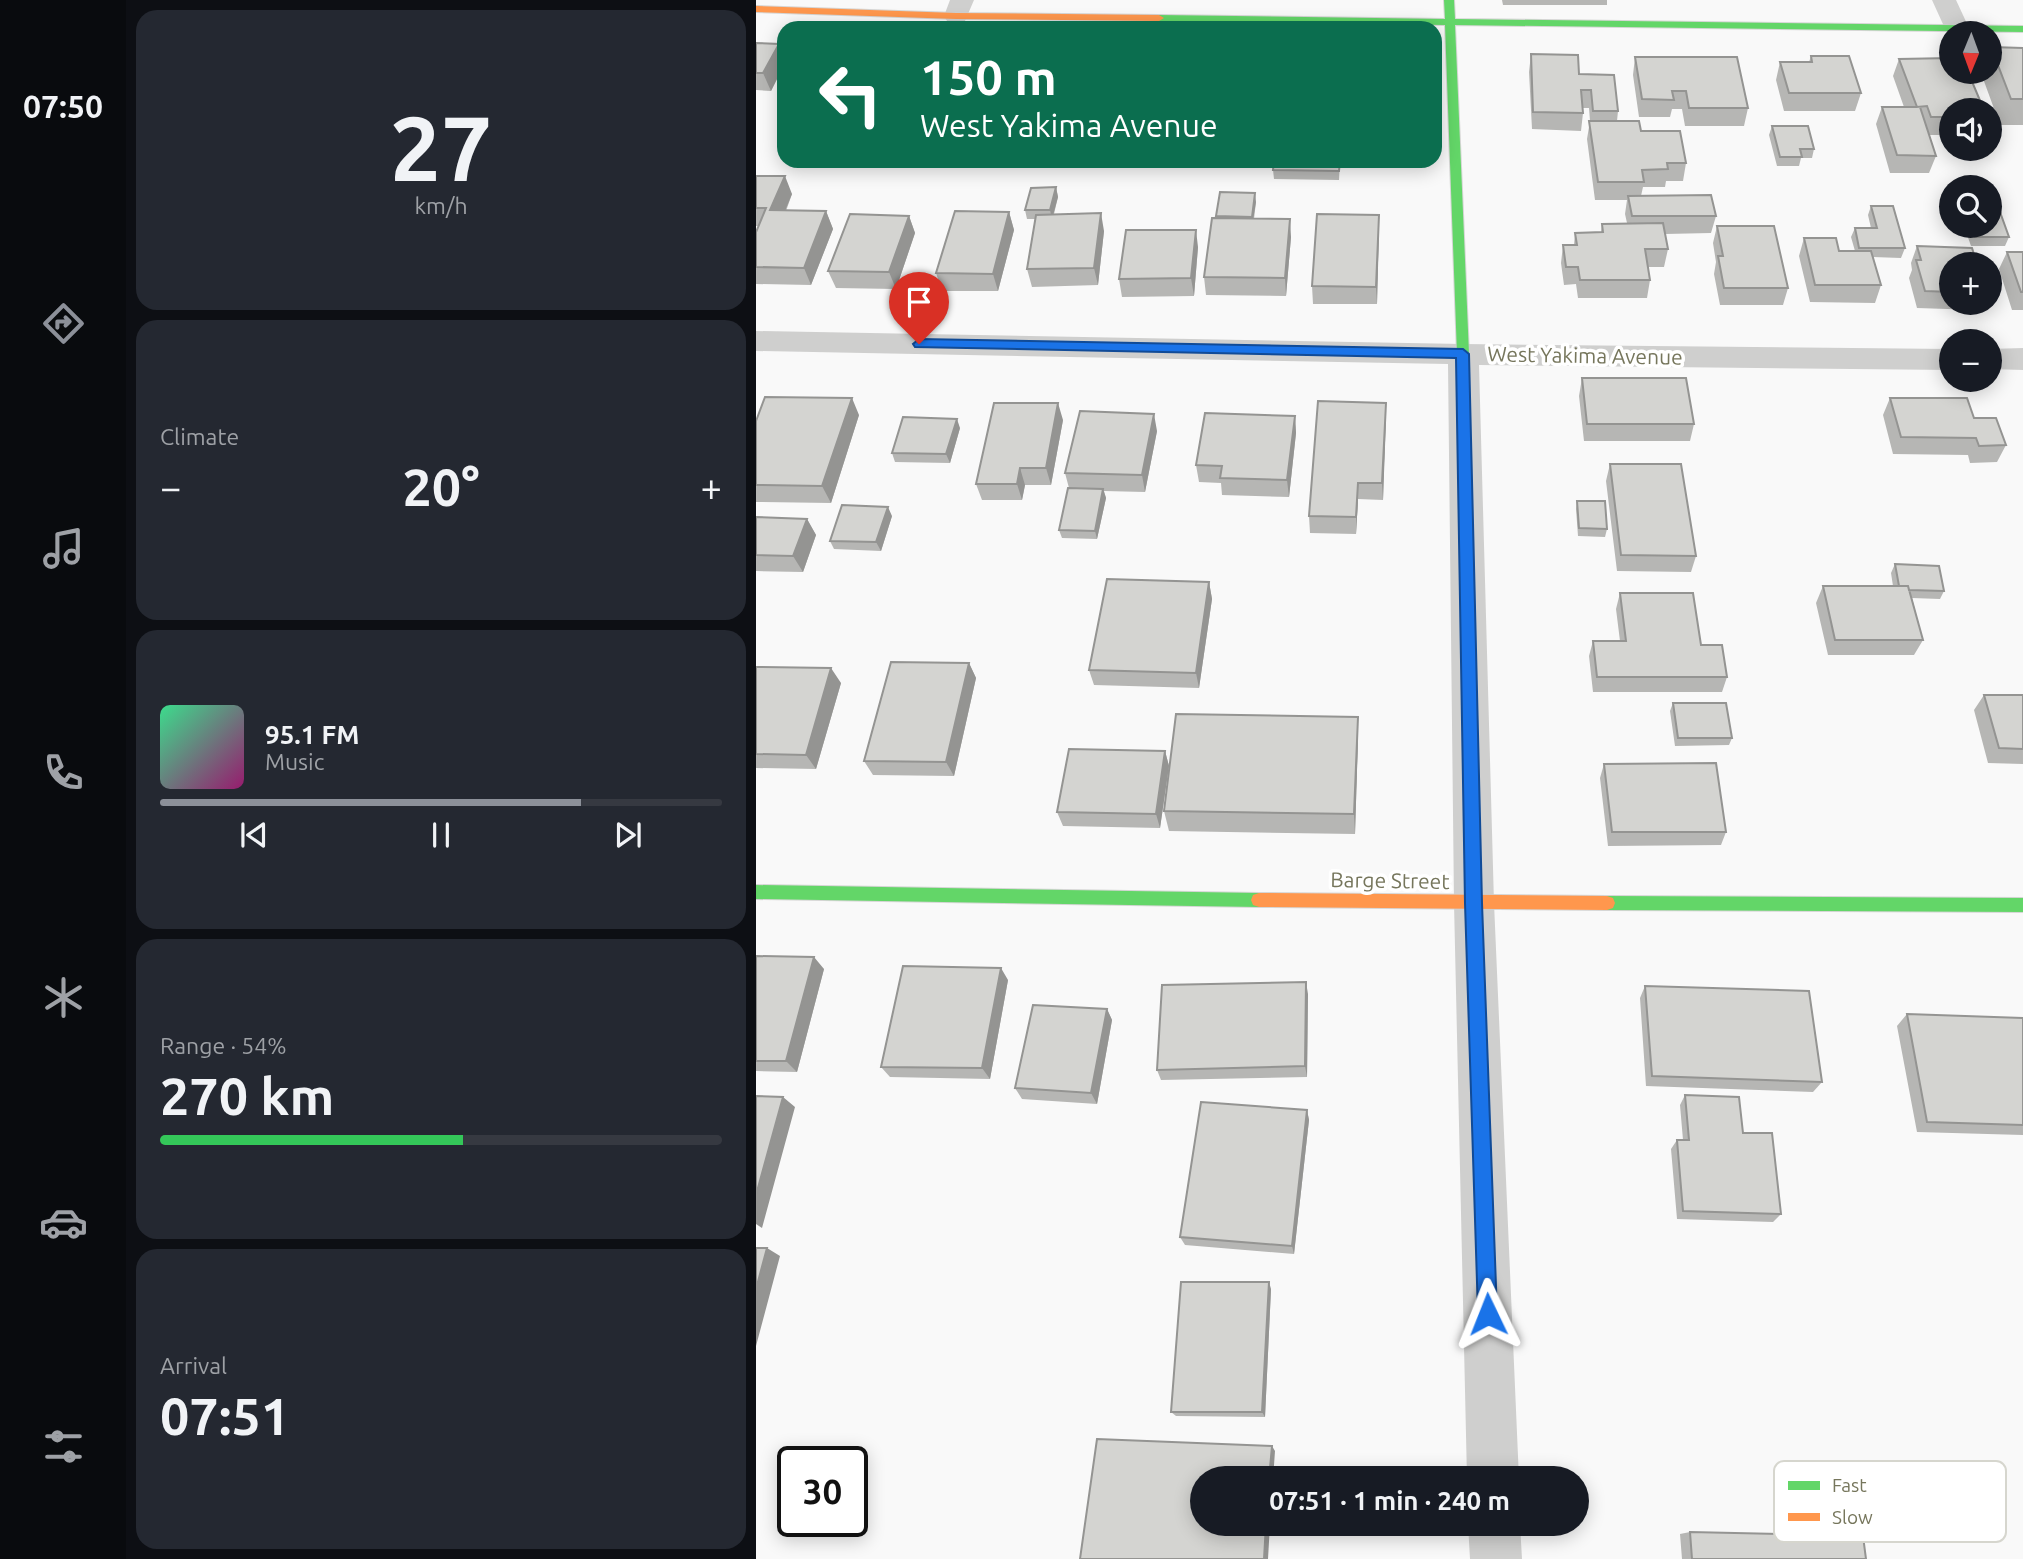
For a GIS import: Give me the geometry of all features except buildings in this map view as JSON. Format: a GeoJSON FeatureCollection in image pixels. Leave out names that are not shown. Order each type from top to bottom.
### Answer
{"type":"FeatureCollection","features":[{"type":"Feature","properties":{"kind":"street"},"geometry":{"type":"LineString","coordinates":[[1449,0],[1463,354],[1474,903],[1493,1466]]}},
{"type":"Feature","properties":{"kind":"street"},"geometry":{"type":"LineString","coordinates":[[1944,0],[1953,21]]}},
{"type":"Feature","properties":{"kind":"street"},"geometry":{"type":"LineString","coordinates":[[756,9],[959,8],[1385,21]]}},
{"type":"Feature","properties":{"kind":"street"},"geometry":{"type":"LineString","coordinates":[[1442,23],[1939,28]]}},
{"type":"Feature","properties":{"kind":"street"},"geometry":{"type":"LineString","coordinates":[[2002,29],[2023,29]]}},
{"type":"Feature","properties":{"kind":"street","name":"West Yakima Avenue"},"geometry":{"type":"LineString","coordinates":[[756,341],[1463,354],[1939,359]]}},
{"type":"Feature","properties":{"kind":"street"},"geometry":{"type":"LineString","coordinates":[[2002,359],[2023,359]]}},
{"type":"Feature","properties":{"kind":"street","name":"Barge Street"},"geometry":{"type":"LineString","coordinates":[[756,892],[1474,903],[2023,905]]}},
{"type":"Feature","properties":{"kind":"street"},"geometry":{"type":"LineString","coordinates":[[1495,1536],[1496,1559]]}},
{"type":"Feature","properties":{"kind":"traffic: fast"},"geometry":{"type":"LineString","coordinates":[[1449,0],[1463,354]]}},
{"type":"Feature","properties":{"kind":"traffic: fast"},"geometry":{"type":"LineString","coordinates":[[1159,18],[1395,21]]}},
{"type":"Feature","properties":{"kind":"traffic: fast"},"geometry":{"type":"LineString","coordinates":[[1442,22],[2023,29]]}},
{"type":"Feature","properties":{"kind":"traffic: fast"},"geometry":{"type":"LineString","coordinates":[[756,892],[1259,900]]}},
{"type":"Feature","properties":{"kind":"traffic: fast"},"geometry":{"type":"LineString","coordinates":[[1607,903],[2023,905]]}},
{"type":"Feature","properties":{"kind":"traffic: slow"},"geometry":{"type":"LineString","coordinates":[[756,9],[956,16],[1159,18]]}},
{"type":"Feature","properties":{"kind":"traffic: slow"},"geometry":{"type":"LineString","coordinates":[[1259,900],[1607,903]]}},
{"type":"Feature","properties":{"kind":"route"},"geometry":{"type":"LineString","coordinates":[[919,344],[1463,354],[1474,903],[1488,1314]]}}]}
